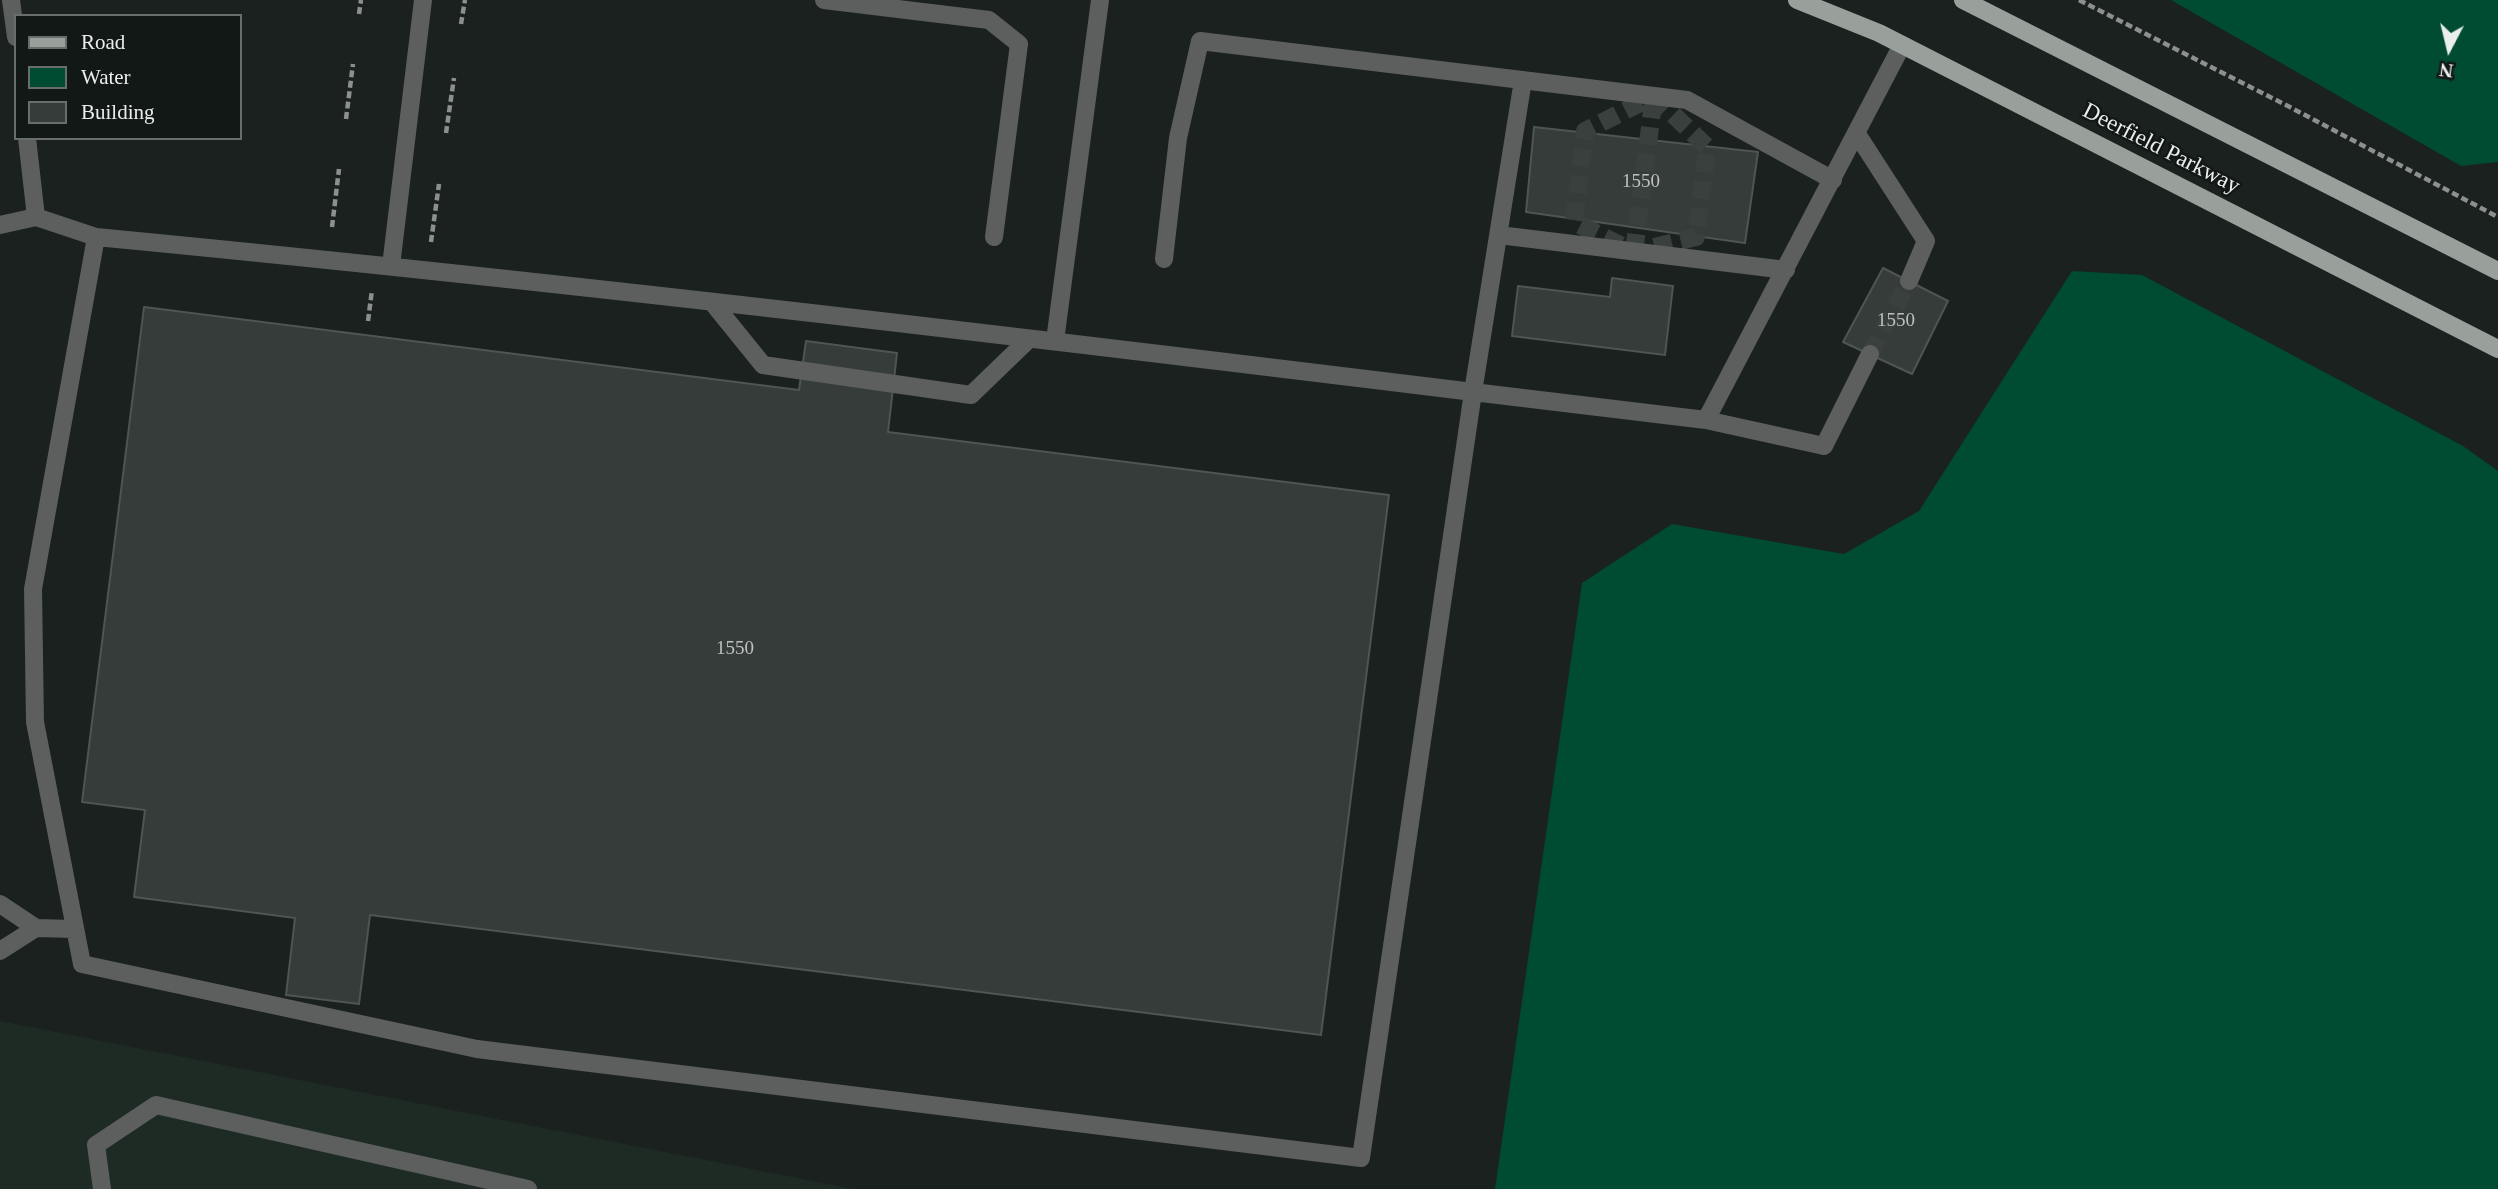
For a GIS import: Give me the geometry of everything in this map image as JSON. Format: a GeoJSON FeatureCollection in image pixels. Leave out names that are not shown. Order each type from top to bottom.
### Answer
{"type":"FeatureCollection","features":[{"type":"Feature","properties":{"kind":"main road","name":"Deerfield Parkway"},"geometry":{"type":"LineString","coordinates":[[1797,0],[1880,33],[2498,349]]}},
{"type":"Feature","properties":{"kind":"main road","name":"Deerfield Parkway"},"geometry":{"type":"LineString","coordinates":[[1963,0],[2498,271]]}},
{"type":"Feature","properties":{"kind":"lane"},"geometry":{"type":"LineString","coordinates":[[11,0],[14,22]]}},
{"type":"Feature","properties":{"kind":"lane"},"geometry":{"type":"LineString","coordinates":[[391,266],[423,0]]}},
{"type":"Feature","properties":{"kind":"lane"},"geometry":{"type":"LineString","coordinates":[[824,0],[989,20],[1019,44],[994,237]]}},
{"type":"Feature","properties":{"kind":"lane"},"geometry":{"type":"LineString","coordinates":[[1055,341],[1100,0]]}},
{"type":"Feature","properties":{"kind":"lane"},"geometry":{"type":"LineString","coordinates":[[1164,259],[1178,138],[1200,41],[1687,100],[1833,180]]}},
{"type":"Feature","properties":{"kind":"lane"},"geometry":{"type":"LineString","coordinates":[[1706,421],[1902,44]]}},
{"type":"Feature","properties":{"kind":"lane"},"geometry":{"type":"LineString","coordinates":[[96,237],[33,589],[36,722],[82,964],[477,1049],[1361,1158],[1473,392],[1522,80]]}},
{"type":"Feature","properties":{"kind":"lane"},"geometry":{"type":"LineString","coordinates":[[1857,134],[1926,241],[1909,281]]}},
{"type":"Feature","properties":{"kind":"lane"},"geometry":{"type":"LineString","coordinates":[[27,140],[36,217]]}},
{"type":"Feature","properties":{"kind":"lane"},"geometry":{"type":"LineString","coordinates":[[0,225],[36,217],[96,237],[391,266],[1055,341],[1706,421],[1824,446],[1870,354]]}},
{"type":"Feature","properties":{"kind":"lane"},"geometry":{"type":"LineString","coordinates":[[1499,235],[1786,270]]}},
{"type":"Feature","properties":{"kind":"lane"},"geometry":{"type":"LineString","coordinates":[[712,302],[763,365],[971,395],[1029,339]]}},
{"type":"Feature","properties":{"kind":"lane"},"geometry":{"type":"LineString","coordinates":[[0,904],[36,928],[74,929]]}},
{"type":"Feature","properties":{"kind":"lane"},"geometry":{"type":"LineString","coordinates":[[0,951],[36,928]]}},
{"type":"Feature","properties":{"kind":"lane"},"geometry":{"type":"LineString","coordinates":[[102,1189],[96,1145],[156,1105],[528,1189]]}},
{"type":"Feature","properties":{"kind":"path"},"geometry":{"type":"LineString","coordinates":[[359,14],[361,0]]}},
{"type":"Feature","properties":{"kind":"path"},"geometry":{"type":"LineString","coordinates":[[461,24],[465,0]]}},
{"type":"Feature","properties":{"kind":"path"},"geometry":{"type":"LineString","coordinates":[[2079,0],[2298,111],[2498,217]]}},
{"type":"Feature","properties":{"kind":"path"},"geometry":{"type":"LineString","coordinates":[[346,120],[353,64]]}},
{"type":"Feature","properties":{"kind":"path"},"geometry":{"type":"LineString","coordinates":[[446,133],[454,78]]}},
{"type":"Feature","properties":{"kind":"path"},"geometry":{"type":"LineString","coordinates":[[332,227],[339,169]]}},
{"type":"Feature","properties":{"kind":"path"},"geometry":{"type":"LineString","coordinates":[[431,242],[439,184]]}},
{"type":"Feature","properties":{"kind":"path"},"geometry":{"type":"LineString","coordinates":[[368,321],[373,281]]}},
{"type":"Feature","properties":{"kind":"shaded area"},"geometry":{"type":"Polygon","coordinates":[[[0,1021],[853,1189],[0,1189],[0,1021]]]}},
{"type":"Feature","properties":{"kind":"water"},"geometry":{"type":"Polygon","coordinates":[[[2171,0],[2498,0],[2498,162],[2461,166],[2171,0]]]}},
{"type":"Feature","properties":{"kind":"water"},"geometry":{"type":"Polygon","coordinates":[[[2072,271],[2142,275],[2463,446],[2498,471],[2498,1189],[1495,1189],[1582,583],[1672,524],[1844,554],[1919,511],[2072,271]]]}},
{"type":"Feature","properties":{"kind":"building"},"geometry":{"type":"Polygon","coordinates":[[[1534,127],[1758,152],[1745,243],[1526,212],[1534,127]]]}},
{"type":"Feature","properties":{"kind":"building"},"geometry":{"type":"Polygon","coordinates":[[[1883,268],[1948,301],[1912,374],[1843,342],[1883,268]]]}},
{"type":"Feature","properties":{"kind":"building"},"geometry":{"type":"Polygon","coordinates":[[[1612,278],[1673,286],[1665,355],[1512,336],[1518,286],[1610,297],[1612,278]]]}},
{"type":"Feature","properties":{"kind":"building"},"geometry":{"type":"Polygon","coordinates":[[[144,307],[799,390],[806,341],[897,353],[888,432],[1389,495],[1321,1035],[370,915],[359,1004],[286,995],[295,918],[134,897],[145,810],[82,802],[144,307]]]}},
{"type":"Feature","properties":{"kind":"tunnel"},"geometry":{"type":"LineString","coordinates":[[1654,96],[1707,147],[1696,237],[1634,252],[1574,222],[1585,131],[1654,96]]}},
{"type":"Feature","properties":{"kind":"tunnel"},"geometry":{"type":"LineString","coordinates":[[1634,252],[1654,96]]}},
{"type":"Feature","properties":{"kind":"tunnel"},"geometry":{"type":"LineString","coordinates":[[1870,354],[1909,281]]}}]}
